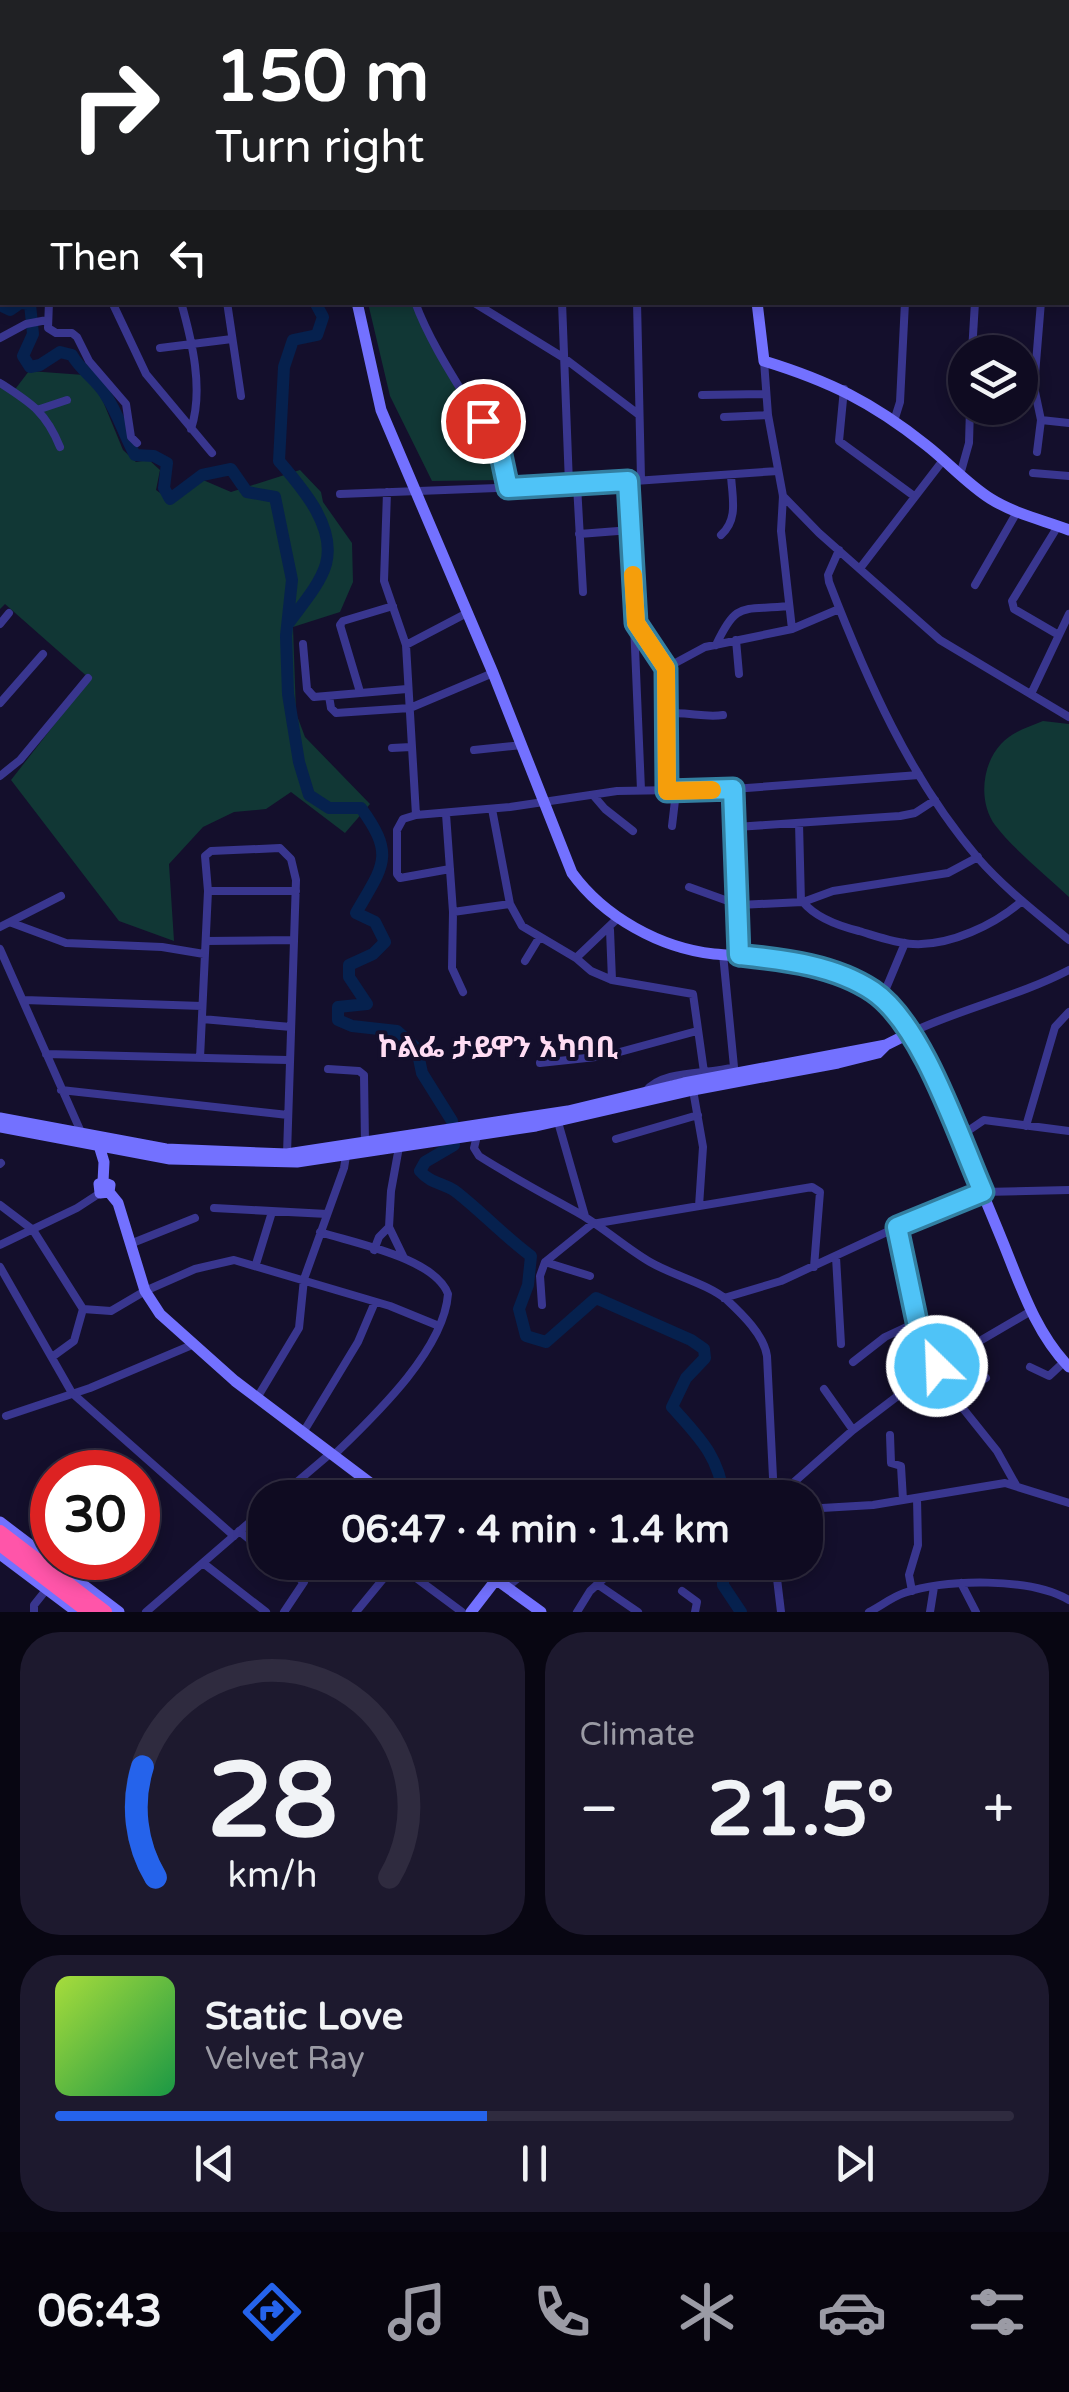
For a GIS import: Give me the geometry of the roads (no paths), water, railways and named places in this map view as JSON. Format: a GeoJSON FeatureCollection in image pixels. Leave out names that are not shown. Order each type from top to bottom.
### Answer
{"type":"FeatureCollection","features":[{"type":"Feature","properties":{"kind":"highway"},"geometry":{"type":"LineString","coordinates":[[0,1532],[105,1612]]}},
{"type":"Feature","properties":{"kind":"highway"},"geometry":{"type":"LineString","coordinates":[[0,1544],[88,1612]]}},
{"type":"Feature","properties":{"kind":"main road"},"geometry":{"type":"LineString","coordinates":[[358,305],[377,399],[493,673],[572,873],[594,898],[620,918],[671,945],[824,970],[854,980],[882,998],[912,1032],[1031,1310],[1067,1365]]}},
{"type":"Feature","properties":{"kind":"main road"},"geometry":{"type":"LineString","coordinates":[[757,305],[764,361],[844,389],[896,415],[944,459],[963,468],[989,498],[1064,528]]}},
{"type":"Feature","properties":{"kind":"main road"},"geometry":{"type":"LineString","coordinates":[[97,1140],[177,1150],[287,1154],[400,1147],[646,1091],[886,1045],[912,1032]]}},
{"type":"Feature","properties":{"kind":"main road"},"geometry":{"type":"LineString","coordinates":[[478,1129],[558,1122],[694,1090],[709,1079]]}},
{"type":"Feature","properties":{"kind":"main road"},"geometry":{"type":"LineString","coordinates":[[0,1118],[170,1159],[231,1162],[297,1162],[365,1143],[440,1136]]}},
{"type":"Feature","properties":{"kind":"main road"},"geometry":{"type":"LineString","coordinates":[[0,1127],[82,1137]]}},
{"type":"Feature","properties":{"kind":"main road"},"geometry":{"type":"LineString","coordinates":[[97,1140],[104,1162],[104,1189],[118,1203],[145,1291],[160,1314],[192,1345],[366,1480]]}},
{"type":"Feature","properties":{"kind":"main road"},"geometry":{"type":"LineString","coordinates":[[0,1522],[118,1612]]}},
{"type":"Feature","properties":{"kind":"main road"},"geometry":{"type":"LineString","coordinates":[[0,1554],[76,1612]]}},
{"type":"Feature","properties":{"kind":"main road"},"geometry":{"type":"LineString","coordinates":[[496,1580],[541,1612]]}},
{"type":"Feature","properties":{"kind":"main road"},"geometry":{"type":"LineString","coordinates":[[471,1612],[501,1584]]}},
{"type":"Feature","properties":{"kind":"street"},"geometry":{"type":"LineString","coordinates":[[43,320],[48,305]]}},
{"type":"Feature","properties":{"kind":"street"},"geometry":{"type":"LineString","coordinates":[[113,305],[146,374],[212,453]]}},
{"type":"Feature","properties":{"kind":"street"},"geometry":{"type":"LineString","coordinates":[[182,305],[197,392],[191,428]]}},
{"type":"Feature","properties":{"kind":"street"},"geometry":{"type":"LineString","coordinates":[[227,305],[241,396]]}},
{"type":"Feature","properties":{"kind":"street"},"geometry":{"type":"LineString","coordinates":[[417,305],[466,399],[495,439],[508,488]]}},
{"type":"Feature","properties":{"kind":"street"},"geometry":{"type":"LineString","coordinates":[[479,305],[564,358],[638,414]]}},
{"type":"Feature","properties":{"kind":"street"},"geometry":{"type":"LineString","coordinates":[[562,305],[582,592]]}},
{"type":"Feature","properties":{"kind":"street"},"geometry":{"type":"LineString","coordinates":[[637,305],[642,479]]}},
{"type":"Feature","properties":{"kind":"street"},"geometry":{"type":"LineString","coordinates":[[896,415],[905,305]]}},
{"type":"Feature","properties":{"kind":"street"},"geometry":{"type":"LineString","coordinates":[[973,335],[975,305]]}},
{"type":"Feature","properties":{"kind":"street"},"geometry":{"type":"LineString","coordinates":[[1037,452],[1040,420],[1034,387],[1040,305]]}},
{"type":"Feature","properties":{"kind":"street"},"geometry":{"type":"LineString","coordinates":[[0,338],[43,320]]}},
{"type":"Feature","properties":{"kind":"street"},"geometry":{"type":"LineString","coordinates":[[43,320],[52,332],[76,335],[89,361],[122,398],[128,410],[131,437],[138,444]]}},
{"type":"Feature","properties":{"kind":"street"},"geometry":{"type":"LineString","coordinates":[[160,348],[232,339]]}},
{"type":"Feature","properties":{"kind":"street"},"geometry":{"type":"LineString","coordinates":[[764,361],[768,414],[783,496],[781,531],[792,629]]}},
{"type":"Feature","properties":{"kind":"street"},"geometry":{"type":"LineString","coordinates":[[0,383],[40,409],[60,447]]}},
{"type":"Feature","properties":{"kind":"street"},"geometry":{"type":"LineString","coordinates":[[844,389],[839,441],[914,496]]}},
{"type":"Feature","properties":{"kind":"street"},"geometry":{"type":"LineString","coordinates":[[702,395],[766,394]]}},
{"type":"Feature","properties":{"kind":"street"},"geometry":{"type":"LineString","coordinates":[[40,409],[67,400]]}},
{"type":"Feature","properties":{"kind":"street"},"geometry":{"type":"LineString","coordinates":[[724,418],[768,414]]}},
{"type":"Feature","properties":{"kind":"street"},"geometry":{"type":"LineString","coordinates":[[1040,420],[1069,423]]}},
{"type":"Feature","properties":{"kind":"street"},"geometry":{"type":"LineString","coordinates":[[963,468],[968,425]]}},
{"type":"Feature","properties":{"kind":"street"},"geometry":{"type":"LineString","coordinates":[[860,567],[944,459]]}},
{"type":"Feature","properties":{"kind":"street"},"geometry":{"type":"LineString","coordinates":[[340,494],[778,471]]}},
{"type":"Feature","properties":{"kind":"street"},"geometry":{"type":"LineString","coordinates":[[1033,473],[1069,476]]}},
{"type":"Feature","properties":{"kind":"street"},"geometry":{"type":"LineString","coordinates":[[721,535],[734,516],[731,475]]}},
{"type":"Feature","properties":{"kind":"street"},"geometry":{"type":"LineString","coordinates":[[628,481],[642,790]]}},
{"type":"Feature","properties":{"kind":"street"},"geometry":{"type":"LineString","coordinates":[[387,492],[384,581],[406,645],[416,814]]}},
{"type":"Feature","properties":{"kind":"street"},"geometry":{"type":"LineString","coordinates":[[783,496],[940,640],[1069,718]]}},
{"type":"Feature","properties":{"kind":"street"},"geometry":{"type":"LineString","coordinates":[[974,585],[1017,512]]}},
{"type":"Feature","properties":{"kind":"street"},"geometry":{"type":"LineString","coordinates":[[1057,634],[1014,609],[1012,602],[1064,528]]}},
{"type":"Feature","properties":{"kind":"street"},"geometry":{"type":"LineString","coordinates":[[579,534],[631,530]]}},
{"type":"Feature","properties":{"kind":"street"},"geometry":{"type":"LineString","coordinates":[[839,550],[828,574],[839,609],[918,774],[978,857],[1069,940]]}},
{"type":"Feature","properties":{"kind":"street"},"geometry":{"type":"LineString","coordinates":[[360,692],[340,625],[392,606]]}},
{"type":"Feature","properties":{"kind":"street"},"geometry":{"type":"LineString","coordinates":[[716,644],[727,621],[737,611],[788,606]]}},
{"type":"Feature","properties":{"kind":"street"},"geometry":{"type":"LineString","coordinates":[[666,668],[696,650],[792,629],[839,609]]}},
{"type":"Feature","properties":{"kind":"street"},"geometry":{"type":"LineString","coordinates":[[0,624],[9,613]]}},
{"type":"Feature","properties":{"kind":"street"},"geometry":{"type":"LineString","coordinates":[[406,645],[467,613]]}},
{"type":"Feature","properties":{"kind":"street"},"geometry":{"type":"LineString","coordinates":[[1031,694],[1069,614]]}},
{"type":"Feature","properties":{"kind":"street"},"geometry":{"type":"LineString","coordinates":[[636,623],[666,668],[672,826]]}},
{"type":"Feature","properties":{"kind":"street"},"geometry":{"type":"LineString","coordinates":[[736,640],[739,674]]}},
{"type":"Feature","properties":{"kind":"street"},"geometry":{"type":"LineString","coordinates":[[302,644],[307,689],[314,696],[407,689]]}},
{"type":"Feature","properties":{"kind":"street"},"geometry":{"type":"LineString","coordinates":[[0,704],[43,654]]}},
{"type":"Feature","properties":{"kind":"street"},"geometry":{"type":"LineString","coordinates":[[329,696],[330,708],[336,713],[410,708],[493,673]]}},
{"type":"Feature","properties":{"kind":"street"},"geometry":{"type":"LineString","coordinates":[[0,776],[20,760],[88,678]]}},
{"type":"Feature","properties":{"kind":"street"},"geometry":{"type":"LineString","coordinates":[[666,714],[723,715]]}},
{"type":"Feature","properties":{"kind":"street"},"geometry":{"type":"LineString","coordinates":[[474,750],[522,745]]}},
{"type":"Feature","properties":{"kind":"street"},"geometry":{"type":"LineString","coordinates":[[392,748],[412,747]]}},
{"type":"Feature","properties":{"kind":"street"},"geometry":{"type":"LineString","coordinates":[[450,869],[402,880],[398,876],[397,830],[403,819],[416,814],[446,814],[642,790],[733,789],[918,774]]}},
{"type":"Feature","properties":{"kind":"street"},"geometry":{"type":"LineString","coordinates":[[733,789],[739,955]]}},
{"type":"Feature","properties":{"kind":"street"},"geometry":{"type":"LineString","coordinates":[[593,795],[605,810],[633,831]]}},
{"type":"Feature","properties":{"kind":"street"},"geometry":{"type":"LineString","coordinates":[[736,827],[906,816],[935,800]]}},
{"type":"Feature","properties":{"kind":"street"},"geometry":{"type":"LineString","coordinates":[[492,809],[510,904],[520,924],[591,971],[612,980],[691,993],[709,1079],[734,1066],[724,954]]}},
{"type":"Feature","properties":{"kind":"street"},"geometry":{"type":"LineString","coordinates":[[446,814],[452,968],[463,992]]}},
{"type":"Feature","properties":{"kind":"street"},"geometry":{"type":"LineString","coordinates":[[799,822],[802,902]]}},
{"type":"Feature","properties":{"kind":"street"},"geometry":{"type":"LineString","coordinates":[[200,1058],[207,853],[280,848],[293,863],[296,891],[287,1154]]}},
{"type":"Feature","properties":{"kind":"street"},"geometry":{"type":"LineString","coordinates":[[689,887],[738,906],[802,902],[833,891],[948,872],[978,857]]}},
{"type":"Feature","properties":{"kind":"street"},"geometry":{"type":"LineString","coordinates":[[208,892],[296,891]]}},
{"type":"Feature","properties":{"kind":"street"},"geometry":{"type":"LineString","coordinates":[[0,927],[60,896]]}},
{"type":"Feature","properties":{"kind":"street"},"geometry":{"type":"LineString","coordinates":[[802,902],[834,924],[904,942],[931,942],[969,932],[1000,918],[1022,901]]}},
{"type":"Feature","properties":{"kind":"street"},"geometry":{"type":"LineString","coordinates":[[452,912],[510,904]]}},
{"type":"Feature","properties":{"kind":"street"},"geometry":{"type":"LineString","coordinates":[[576,958],[620,918]]}},
{"type":"Feature","properties":{"kind":"street"},"geometry":{"type":"LineString","coordinates":[[12,923],[66,943],[162,947],[204,954]]}},
{"type":"Feature","properties":{"kind":"street"},"geometry":{"type":"LineString","coordinates":[[610,930],[612,980]]}},
{"type":"Feature","properties":{"kind":"street"},"geometry":{"type":"LineString","coordinates":[[525,961],[540,938]]}},
{"type":"Feature","properties":{"kind":"street"},"geometry":{"type":"LineString","coordinates":[[206,942],[294,940]]}},
{"type":"Feature","properties":{"kind":"street"},"geometry":{"type":"LineString","coordinates":[[882,998],[904,942]]}},
{"type":"Feature","properties":{"kind":"street"},"geometry":{"type":"LineString","coordinates":[[0,949],[82,1137]]}},
{"type":"Feature","properties":{"kind":"street"},"geometry":{"type":"LineString","coordinates":[[912,1032],[1025,991],[1069,970]]}},
{"type":"Feature","properties":{"kind":"street"},"geometry":{"type":"LineString","coordinates":[[24,1000],[202,1006]]}},
{"type":"Feature","properties":{"kind":"street"},"geometry":{"type":"LineString","coordinates":[[1026,1126],[1056,1027],[1069,1012]]}},
{"type":"Feature","properties":{"kind":"street"},"geometry":{"type":"LineString","coordinates":[[202,1019],[291,1027]]}},
{"type":"Feature","properties":{"kind":"street"},"geometry":{"type":"LineString","coordinates":[[540,1063],[605,1056],[697,1031]]}},
{"type":"Feature","properties":{"kind":"street"},"geometry":{"type":"LineString","coordinates":[[46,1054],[288,1060]]}},
{"type":"Feature","properties":{"kind":"street"},"geometry":{"type":"LineString","coordinates":[[328,1069],[364,1075],[365,1143]]}},
{"type":"Feature","properties":{"kind":"street"},"geometry":{"type":"LineString","coordinates":[[61,1090],[288,1115]]}},
{"type":"Feature","properties":{"kind":"street"},"geometry":{"type":"LineString","coordinates":[[694,1090],[703,1147],[699,1206]]}},
{"type":"Feature","properties":{"kind":"street"},"geometry":{"type":"LineString","coordinates":[[616,1138],[698,1115]]}},
{"type":"Feature","properties":{"kind":"street"},"geometry":{"type":"LineString","coordinates":[[959,1137],[984,1120],[1069,1131]]}},
{"type":"Feature","properties":{"kind":"street"},"geometry":{"type":"LineString","coordinates":[[558,1122],[584,1216]]}},
{"type":"Feature","properties":{"kind":"street"},"geometry":{"type":"LineString","coordinates":[[478,1129],[474,1148],[479,1156],[584,1216],[654,1265],[724,1298],[734,1308],[766,1350],[774,1480]]}},
{"type":"Feature","properties":{"kind":"street"},"geometry":{"type":"LineString","coordinates":[[400,1147],[391,1190],[389,1227],[404,1258]]}},
{"type":"Feature","properties":{"kind":"street"},"geometry":{"type":"LineString","coordinates":[[258,1398],[298,1328],[304,1279],[347,1150]]}},
{"type":"Feature","properties":{"kind":"street"},"geometry":{"type":"LineString","coordinates":[[0,1245],[104,1189]]}},
{"type":"Feature","properties":{"kind":"street"},"geometry":{"type":"LineString","coordinates":[[542,1305],[540,1276],[544,1262],[592,1224],[817,1189],[820,1195],[814,1267]]}},
{"type":"Feature","properties":{"kind":"street"},"geometry":{"type":"LineString","coordinates":[[724,1298],[814,1267],[983,1192],[1069,1190]]}},
{"type":"Feature","properties":{"kind":"street"},"geometry":{"type":"LineString","coordinates":[[0,1205],[33,1230],[83,1309],[74,1341],[52,1357]]}},
{"type":"Feature","properties":{"kind":"street"},"geometry":{"type":"LineString","coordinates":[[214,1208],[327,1214]]}},
{"type":"Feature","properties":{"kind":"street"},"geometry":{"type":"LineString","coordinates":[[256,1264],[272,1212]]}},
{"type":"Feature","properties":{"kind":"street"},"geometry":{"type":"LineString","coordinates":[[130,1244],[195,1218]]}},
{"type":"Feature","properties":{"kind":"street"},"geometry":{"type":"LineString","coordinates":[[374,1250],[389,1227]]}},
{"type":"Feature","properties":{"kind":"street"},"geometry":{"type":"LineString","coordinates":[[897,1227],[917,1322],[937,1366],[953,1396],[997,1451],[1016,1485]]}},
{"type":"Feature","properties":{"kind":"street"},"geometry":{"type":"LineString","coordinates":[[300,1480],[384,1404],[419,1360],[447,1302],[445,1287],[434,1274],[404,1258],[320,1232]]}},
{"type":"Feature","properties":{"kind":"street"},"geometry":{"type":"LineString","coordinates":[[836,1257],[841,1344]]}},
{"type":"Feature","properties":{"kind":"street"},"geometry":{"type":"LineString","coordinates":[[83,1309],[107,1313],[145,1291],[219,1262],[234,1260],[304,1279],[438,1326]]}},
{"type":"Feature","properties":{"kind":"street"},"geometry":{"type":"LineString","coordinates":[[544,1262],[590,1276]]}},
{"type":"Feature","properties":{"kind":"street"},"geometry":{"type":"LineString","coordinates":[[0,1268],[72,1394],[248,1541]]}},
{"type":"Feature","properties":{"kind":"street"},"geometry":{"type":"LineString","coordinates":[[734,1308],[743,1294]]}},
{"type":"Feature","properties":{"kind":"street"},"geometry":{"type":"LineString","coordinates":[[304,1431],[358,1342],[375,1302]]}},
{"type":"Feature","properties":{"kind":"street"},"geometry":{"type":"LineString","coordinates":[[796,1480],[937,1366],[1031,1310]]}},
{"type":"Feature","properties":{"kind":"street"},"geometry":{"type":"LineString","coordinates":[[853,1362],[886,1337],[917,1322]]}},
{"type":"Feature","properties":{"kind":"street"},"geometry":{"type":"LineString","coordinates":[[6,1416],[192,1345]]}},
{"type":"Feature","properties":{"kind":"street"},"geometry":{"type":"LineString","coordinates":[[1030,1367],[1049,1376],[1067,1365]]}},
{"type":"Feature","properties":{"kind":"street"},"geometry":{"type":"LineString","coordinates":[[953,1396],[986,1378]]}},
{"type":"Feature","properties":{"kind":"street"},"geometry":{"type":"LineString","coordinates":[[824,1390],[853,1430]]}},
{"type":"Feature","properties":{"kind":"street"},"geometry":{"type":"LineString","coordinates":[[890,1435],[892,1463],[902,1466],[902,1500]]}},
{"type":"Feature","properties":{"kind":"street"},"geometry":{"type":"LineString","coordinates":[[823,1508],[917,1498],[985,1484],[1016,1485],[1069,1502]]}},
{"type":"Feature","properties":{"kind":"street"},"geometry":{"type":"LineString","coordinates":[[912,1591],[909,1575],[918,1545],[917,1498]]}},
{"type":"Feature","properties":{"kind":"street"},"geometry":{"type":"LineString","coordinates":[[146,1612],[248,1524]]}},
{"type":"Feature","properties":{"kind":"street"},"geometry":{"type":"LineString","coordinates":[[203,1563],[266,1612]]}},
{"type":"Feature","properties":{"kind":"street"},"geometry":{"type":"LineString","coordinates":[[284,1612],[304,1582],[301,1580]]}},
{"type":"Feature","properties":{"kind":"street"},"geometry":{"type":"LineString","coordinates":[[356,1612],[382,1580]]}},
{"type":"Feature","properties":{"kind":"street"},"geometry":{"type":"LineString","coordinates":[[419,1580],[462,1612]]}},
{"type":"Feature","properties":{"kind":"street"},"geometry":{"type":"LineString","coordinates":[[501,1584],[508,1580]]}},
{"type":"Feature","properties":{"kind":"street"},"geometry":{"type":"LineString","coordinates":[[577,1612],[602,1580]]}},
{"type":"Feature","properties":{"kind":"street"},"geometry":{"type":"LineString","coordinates":[[777,1580],[781,1612]]}},
{"type":"Feature","properties":{"kind":"street"},"geometry":{"type":"LineString","coordinates":[[869,1612],[912,1591],[961,1583],[1051,1591],[1069,1600]]}},
{"type":"Feature","properties":{"kind":"street"},"geometry":{"type":"LineString","coordinates":[[961,1583],[976,1612]]}},
{"type":"Feature","properties":{"kind":"street"},"geometry":{"type":"LineString","coordinates":[[597,1584],[638,1612]]}},
{"type":"Feature","properties":{"kind":"street"},"geometry":{"type":"LineString","coordinates":[[930,1612],[934,1587]]}},
{"type":"Feature","properties":{"kind":"street"},"geometry":{"type":"LineString","coordinates":[[34,1612],[34,1605],[46,1590]]}},
{"type":"Feature","properties":{"kind":"street"},"geometry":{"type":"LineString","coordinates":[[682,1591],[697,1602],[695,1612]]}},
{"type":"Feature","properties":{"kind":"waterway"},"geometry":{"type":"LineString","coordinates":[[0,305],[10,310],[17,305]]}},
{"type":"Feature","properties":{"kind":"waterway"},"geometry":{"type":"LineString","coordinates":[[30,305],[33,334],[23,356],[30,367],[60,352],[72,355],[105,394],[135,455],[154,456],[167,463],[164,488],[170,499],[202,475],[231,469],[247,492],[275,497],[292,580],[286,636],[288,694],[299,762],[309,795],[329,808],[361,808],[382,850],[379,872],[356,913],[375,922],[385,942],[373,954],[349,965],[349,977],[367,1004],[338,1007],[338,1020],[352,1026],[397,1031],[417,1049],[422,1073],[452,1121],[454,1145],[425,1162],[420,1171],[455,1191],[531,1256],[528,1285],[519,1309],[526,1336],[546,1342],[596,1298],[704,1349],[705,1358],[686,1378],[672,1407],[699,1438],[720,1480]]}},
{"type":"Feature","properties":{"kind":"waterway"},"geometry":{"type":"LineString","coordinates":[[288,624],[319,580],[328,550],[315,508],[279,461],[284,367],[293,340],[317,335],[323,317],[317,305]]}},
{"type":"Feature","properties":{"kind":"waterway"},"geometry":{"type":"LineString","coordinates":[[723,1580],[741,1612]]}},
{"type":"Feature","properties":{"kind":"district","name":"ኮልፌ ታይዋን አካባቢ"},"geometry":{"type":"Point","coordinates":[498,1047]}}]}
